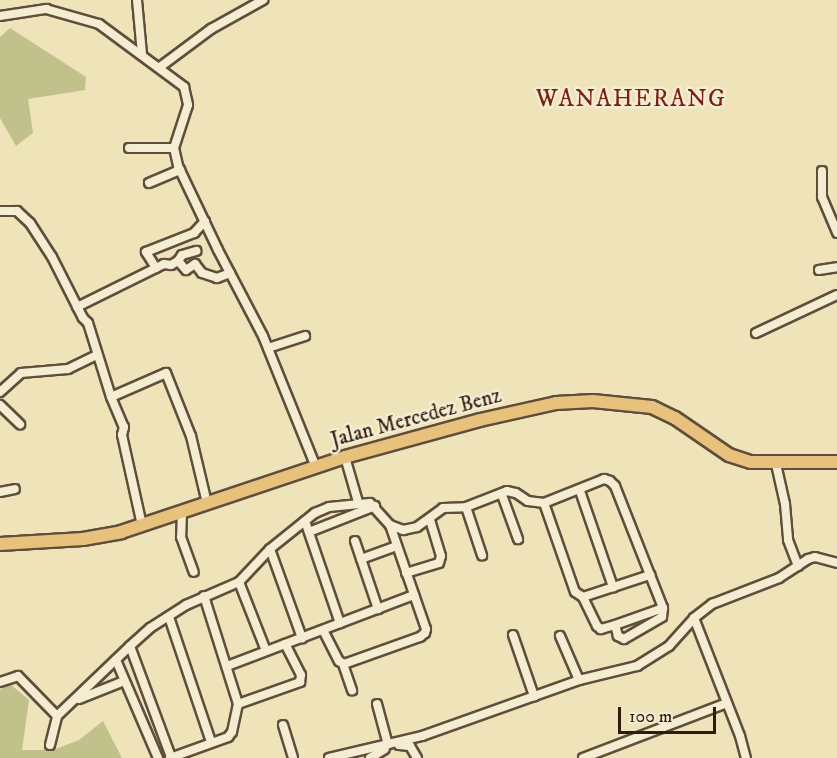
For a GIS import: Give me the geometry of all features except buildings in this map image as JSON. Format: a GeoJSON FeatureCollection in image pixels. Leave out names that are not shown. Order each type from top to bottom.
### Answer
{"type":"FeatureCollection","features":[{"type":"Feature","properties":{"kind":"main road","name":"Jalan Mercedez Benz"},"geometry":{"type":"LineString","coordinates":[[0,544],[83,538],[142,525],[345,457],[544,404],[583,401],[639,404],[657,408],[729,455],[755,463],[837,462]]}},
{"type":"Feature","properties":{"kind":"street"},"geometry":{"type":"LineString","coordinates":[[136,0],[142,54]]}},
{"type":"Feature","properties":{"kind":"street"},"geometry":{"type":"LineString","coordinates":[[160,67],[211,29],[263,0]]}},
{"type":"Feature","properties":{"kind":"street"},"geometry":{"type":"LineString","coordinates":[[0,16],[43,9],[63,12],[106,28],[182,84],[188,100],[185,119],[174,148],[180,170],[268,348],[315,467]]}},
{"type":"Feature","properties":{"kind":"street"},"geometry":{"type":"LineString","coordinates":[[129,148],[174,148]]}},
{"type":"Feature","properties":{"kind":"street"},"geometry":{"type":"LineString","coordinates":[[149,183],[180,170]]}},
{"type":"Feature","properties":{"kind":"street"},"geometry":{"type":"LineString","coordinates":[[822,171],[822,197],[837,233]]}},
{"type":"Feature","properties":{"kind":"street"},"geometry":{"type":"LineString","coordinates":[[0,211],[18,211],[30,223],[52,257],[77,307],[88,323],[111,397],[124,427],[122,435],[142,525]]}},
{"type":"Feature","properties":{"kind":"street"},"geometry":{"type":"LineString","coordinates":[[156,268],[146,252],[194,233],[205,221]]}},
{"type":"Feature","properties":{"kind":"street"},"geometry":{"type":"LineString","coordinates":[[77,307],[156,268],[178,261],[182,255],[196,251]]}},
{"type":"Feature","properties":{"kind":"street"},"geometry":{"type":"LineString","coordinates":[[178,261],[186,270],[195,264],[202,273],[212,278],[230,273]]}},
{"type":"Feature","properties":{"kind":"street"},"geometry":{"type":"LineString","coordinates":[[819,270],[837,267]]}},
{"type":"Feature","properties":{"kind":"street"},"geometry":{"type":"LineString","coordinates":[[756,333],[837,295]]}},
{"type":"Feature","properties":{"kind":"street"},"geometry":{"type":"LineString","coordinates":[[268,348],[305,336]]}},
{"type":"Feature","properties":{"kind":"street"},"geometry":{"type":"LineString","coordinates":[[0,392],[21,373],[68,369],[97,355]]}},
{"type":"Feature","properties":{"kind":"street"},"geometry":{"type":"LineString","coordinates":[[111,397],[163,372],[168,376],[191,436],[207,503]]}},
{"type":"Feature","properties":{"kind":"street"},"geometry":{"type":"LineString","coordinates":[[0,405],[20,424]]}},
{"type":"Feature","properties":{"kind":"street"},"geometry":{"type":"LineString","coordinates":[[345,457],[358,502]]}},
{"type":"Feature","properties":{"kind":"street"},"geometry":{"type":"LineString","coordinates":[[776,464],[785,504],[788,540],[798,566]]}},
{"type":"Feature","properties":{"kind":"street"},"geometry":{"type":"LineString","coordinates":[[390,525],[399,529],[410,529],[430,519],[432,514],[443,508],[466,507],[511,491],[524,500],[544,503],[604,479],[615,486],[663,608],[662,617],[630,638],[621,638],[615,625]]}},
{"type":"Feature","properties":{"kind":"street"},"geometry":{"type":"LineString","coordinates":[[0,492],[15,489]]}},
{"type":"Feature","properties":{"kind":"street"},"geometry":{"type":"LineString","coordinates":[[580,490],[613,587]]}},
{"type":"Feature","properties":{"kind":"street"},"geometry":{"type":"LineString","coordinates":[[502,495],[518,539]]}},
{"type":"Feature","properties":{"kind":"street"},"geometry":{"type":"LineString","coordinates":[[51,745],[57,716],[150,628],[204,596],[239,582],[270,549],[305,521],[329,507],[358,502],[375,506],[390,525],[426,629],[423,636],[343,664]]}},
{"type":"Feature","properties":{"kind":"street"},"geometry":{"type":"LineString","coordinates":[[544,503],[575,592],[583,597],[597,626],[601,629],[663,608]]}},
{"type":"Feature","properties":{"kind":"street"},"geometry":{"type":"LineString","coordinates":[[309,532],[375,506]]}},
{"type":"Feature","properties":{"kind":"street"},"geometry":{"type":"LineString","coordinates":[[466,507],[482,555]]}},
{"type":"Feature","properties":{"kind":"street"},"geometry":{"type":"LineString","coordinates":[[182,512],[181,537],[194,572]]}},
{"type":"Feature","properties":{"kind":"street"},"geometry":{"type":"LineString","coordinates":[[406,573],[440,562],[430,519]]}},
{"type":"Feature","properties":{"kind":"street"},"geometry":{"type":"LineString","coordinates":[[305,521],[340,623]]}},
{"type":"Feature","properties":{"kind":"street"},"geometry":{"type":"LineString","coordinates":[[355,541],[378,609]]}},
{"type":"Feature","properties":{"kind":"street"},"geometry":{"type":"LineString","coordinates":[[361,559],[397,546]]}},
{"type":"Feature","properties":{"kind":"street"},"geometry":{"type":"LineString","coordinates":[[270,549],[302,638]]}},
{"type":"Feature","properties":{"kind":"street"},"geometry":{"type":"LineString","coordinates":[[329,758],[422,736],[579,680],[646,662],[669,646],[694,618],[712,604],[759,588],[805,560],[815,557],[837,563]]}},
{"type":"Feature","properties":{"kind":"street"},"geometry":{"type":"LineString","coordinates":[[583,597],[650,574]]}},
{"type":"Feature","properties":{"kind":"street"},"geometry":{"type":"LineString","coordinates":[[239,582],[266,651]]}},
{"type":"Feature","properties":{"kind":"street"},"geometry":{"type":"LineString","coordinates":[[227,666],[414,595]]}},
{"type":"Feature","properties":{"kind":"street"},"geometry":{"type":"LineString","coordinates":[[130,646],[171,758],[230,735],[238,704],[204,596]]}},
{"type":"Feature","properties":{"kind":"street"},"geometry":{"type":"LineString","coordinates":[[169,617],[211,742]]}},
{"type":"Feature","properties":{"kind":"street"},"geometry":{"type":"LineString","coordinates":[[694,618],[746,758]]}},
{"type":"Feature","properties":{"kind":"street"},"geometry":{"type":"LineString","coordinates":[[323,630],[339,661],[343,664],[352,690]]}},
{"type":"Feature","properties":{"kind":"street"},"geometry":{"type":"LineString","coordinates":[[513,635],[534,696]]}},
{"type":"Feature","properties":{"kind":"street"},"geometry":{"type":"LineString","coordinates":[[560,636],[579,680]]}},
{"type":"Feature","properties":{"kind":"street"},"geometry":{"type":"LineString","coordinates":[[238,704],[300,682],[301,675],[285,644]]}},
{"type":"Feature","properties":{"kind":"street"},"geometry":{"type":"LineString","coordinates":[[116,660],[158,758]]}},
{"type":"Feature","properties":{"kind":"street"},"geometry":{"type":"LineString","coordinates":[[0,682],[18,676],[57,716]]}},
{"type":"Feature","properties":{"kind":"street"},"geometry":{"type":"LineString","coordinates":[[75,701],[124,681]]}},
{"type":"Feature","properties":{"kind":"street"},"geometry":{"type":"LineString","coordinates":[[583,758],[727,703]]}},
{"type":"Feature","properties":{"kind":"street"},"geometry":{"type":"LineString","coordinates":[[377,704],[388,745]]}},
{"type":"Feature","properties":{"kind":"street"},"geometry":{"type":"LineString","coordinates":[[283,725],[292,758]]}},
{"type":"Feature","properties":{"kind":"street"},"geometry":{"type":"LineString","coordinates":[[370,758],[386,749],[401,745],[413,748],[417,758]]}},
{"type":"Feature","properties":{"kind":"green space"},"geometry":{"type":"Polygon","coordinates":[[[10,28],[86,77],[85,90],[28,99],[33,133],[16,146],[0,118],[0,37],[10,28]]]}},
{"type":"Feature","properties":{"kind":"green space"},"geometry":{"type":"Polygon","coordinates":[[[10,684],[29,700],[22,750],[53,750],[79,740],[103,721],[122,758],[0,758],[0,689],[10,684]]]}},
{"type":"Feature","properties":{"kind":"district","name":"WANAHERANG"},"geometry":{"type":"Point","coordinates":[631,100]}}]}
